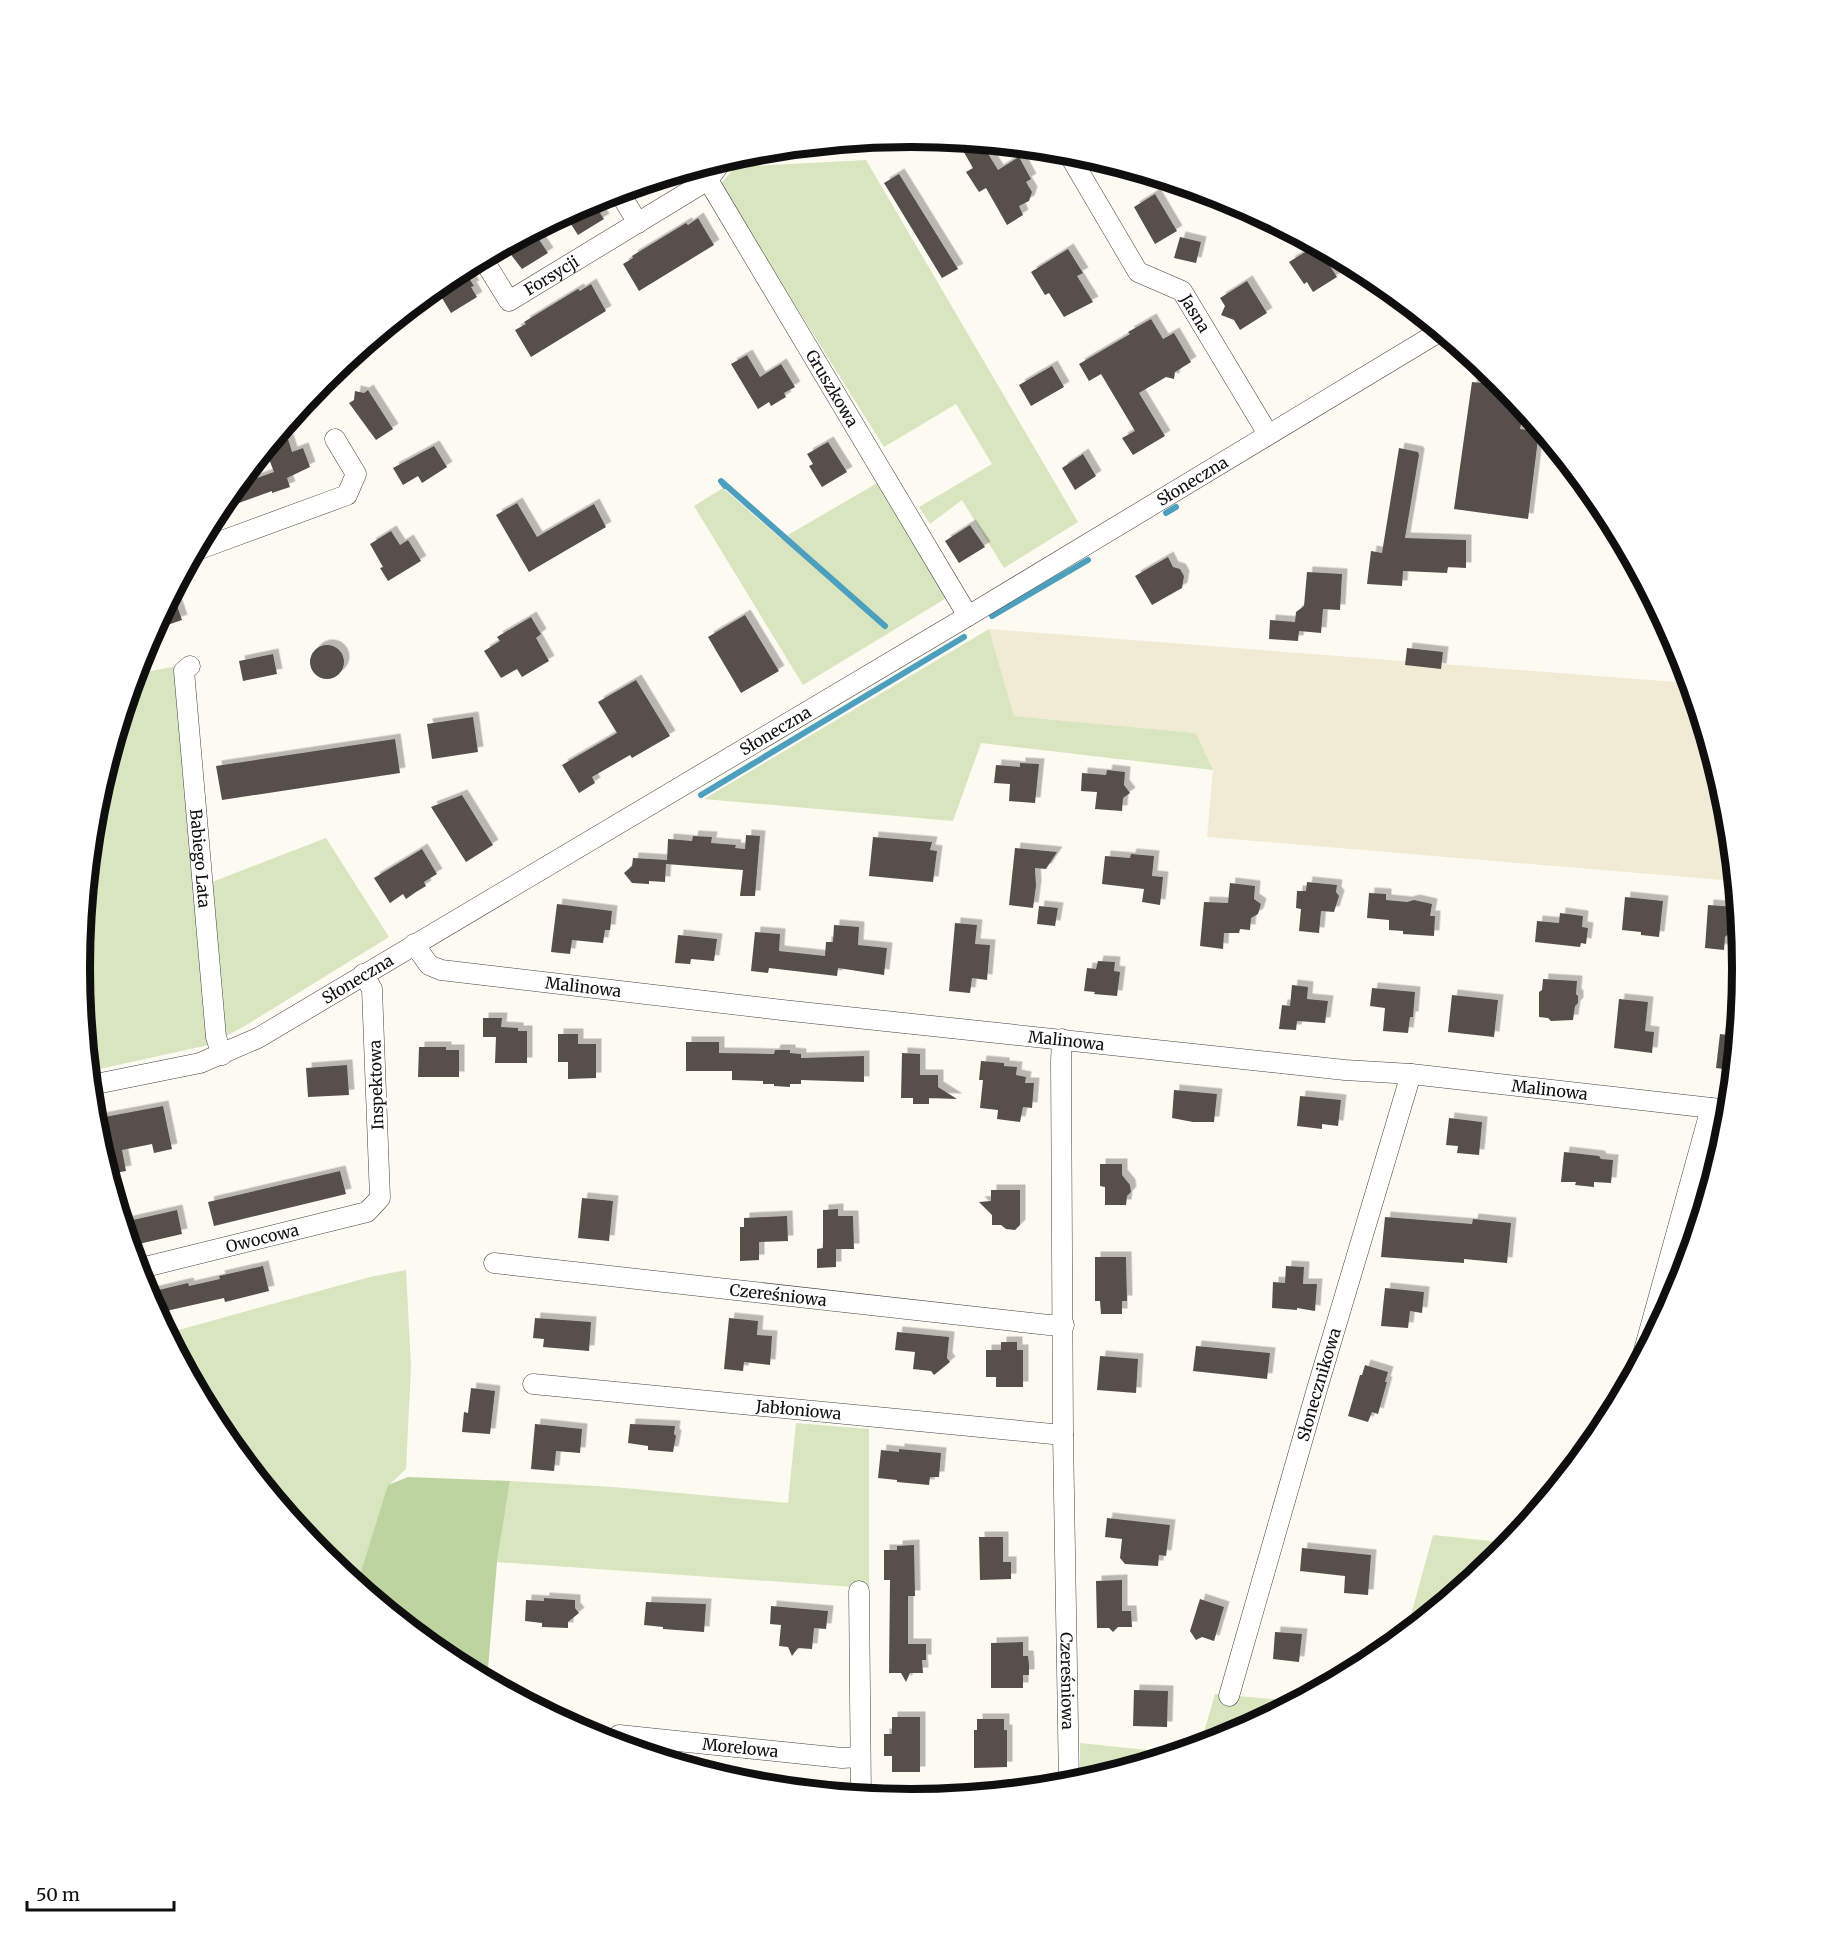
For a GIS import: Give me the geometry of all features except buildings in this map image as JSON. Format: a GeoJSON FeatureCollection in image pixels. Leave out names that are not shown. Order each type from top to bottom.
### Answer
{"type":"FeatureCollection","features":[{"type":"Feature","properties":{"kind":"street","name":"Jasna"},"geometry":{"type":"LineString","coordinates":[[1074,164],[1138,272],[1182,291],[1268,434]]}},
{"type":"Feature","properties":{"kind":"street"},"geometry":{"type":"LineString","coordinates":[[708,180],[714,171]]}},
{"type":"Feature","properties":{"kind":"street","name":"Forsycji"},"geometry":{"type":"LineString","coordinates":[[487,266],[509,301],[708,180]]}},
{"type":"Feature","properties":{"kind":"street","name":"Gruszkowa"},"geometry":{"type":"LineString","coordinates":[[708,180],[968,616]]}},
{"type":"Feature","properties":{"kind":"street"},"geometry":{"type":"LineString","coordinates":[[624,200],[638,223]]}},
{"type":"Feature","properties":{"kind":"street","name":"Słoneczna"},"geometry":{"type":"LineString","coordinates":[[98,1084],[200,1062],[258,1038],[968,616],[1433,335]]}},
{"type":"Feature","properties":{"kind":"street"},"geometry":{"type":"LineString","coordinates":[[208,545],[347,495],[356,474],[335,439]]}},
{"type":"Feature","properties":{"kind":"street","name":"Babiego Lata"},"geometry":{"type":"LineString","coordinates":[[190,666],[184,672],[215,1025],[222,1054]]}},
{"type":"Feature","properties":{"kind":"street","name":"Malinowa"},"geometry":{"type":"LineString","coordinates":[[414,944],[429,965],[441,970],[782,1010],[1345,1070],[1411,1074],[1719,1109]]}},
{"type":"Feature","properties":{"kind":"street","name":"Inspektowa"},"geometry":{"type":"LineString","coordinates":[[363,974],[372,988],[380,1198]]}},
{"type":"Feature","properties":{"kind":"street","name":"Czereśniowa"},"geometry":{"type":"LineString","coordinates":[[1062,1039],[1063,1435],[1069,1774]]}},
{"type":"Feature","properties":{"kind":"street","name":"Słonecznikowa"},"geometry":{"type":"LineString","coordinates":[[1229,1696],[1411,1074]]}},
{"type":"Feature","properties":{"kind":"street"},"geometry":{"type":"LineString","coordinates":[[1656,1313],[1719,1113]]}},
{"type":"Feature","properties":{"kind":"street","name":"Owocowa"},"geometry":{"type":"LineString","coordinates":[[146,1267],[367,1212],[380,1198]]}},
{"type":"Feature","properties":{"kind":"street","name":"Czereśniowa"},"geometry":{"type":"LineString","coordinates":[[494,1263],[1064,1325]]}},
{"type":"Feature","properties":{"kind":"street","name":"Jabłoniowa"},"geometry":{"type":"LineString","coordinates":[[533,1384],[1063,1435]]}},
{"type":"Feature","properties":{"kind":"street"},"geometry":{"type":"LineString","coordinates":[[859,1591],[861,1788]]}},
{"type":"Feature","properties":{"kind":"street","name":"Morelowa"},"geometry":{"type":"LineString","coordinates":[[619,1735],[842,1758],[860,1757]]}},
{"type":"Feature","properties":{"kind":"shaded area"},"geometry":{"type":"Polygon","coordinates":[[[989,629],[1680,682],[1704,756],[1716,808],[1727,880],[1207,837],[1213,770],[1196,733],[1014,716],[989,629]]]}},
{"type":"Feature","properties":{"kind":"green space"},"geometry":{"type":"Polygon","coordinates":[[[866,160],[1078,522],[1004,568],[962,500],[930,524],[919,507],[992,464],[956,404],[884,447],[720,185],[735,167],[866,160]]]}},
{"type":"Feature","properties":{"kind":"green space"},"geometry":{"type":"Polygon","coordinates":[[[879,482],[948,597],[803,685],[694,506],[723,488],[781,539],[879,482]]]}},
{"type":"Feature","properties":{"kind":"green space"},"geometry":{"type":"Polygon","coordinates":[[[989,629],[1014,716],[1196,733],[1213,770],[981,743],[953,821],[704,799],[989,629]]]}},
{"type":"Feature","properties":{"kind":"green space"},"geometry":{"type":"Polygon","coordinates":[[[177,666],[194,889],[326,838],[389,937],[243,1027],[209,1045],[96,1070],[90,968],[97,861],[118,756],[146,672],[177,666]]]}},
{"type":"Feature","properties":{"kind":"green space"},"geometry":{"type":"Polygon","coordinates":[[[406,1270],[411,1367],[406,1469],[388,1486],[359,1576],[298,1514],[297,1508],[293,1509],[260,1468],[228,1425],[175,1331],[370,1277],[406,1270]]]}},
{"type":"Feature","properties":{"kind":"green space"},"geometry":{"type":"Polygon","coordinates":[[[796,1423],[869,1429],[869,1588],[497,1562],[510,1481],[613,1487],[788,1503],[796,1423]]]}},
{"type":"Feature","properties":{"kind":"green space"},"geometry":{"type":"Polygon","coordinates":[[[408,1477],[510,1481],[497,1562],[488,1672],[411,1620],[359,1576],[388,1485],[408,1477]]]}},
{"type":"Feature","properties":{"kind":"green space"},"geometry":{"type":"Polygon","coordinates":[[[1433,1535],[1499,1542],[1452,1586],[1409,1621],[1433,1535]]]}},
{"type":"Feature","properties":{"kind":"green space"},"geometry":{"type":"Polygon","coordinates":[[[1215,1694],[1283,1700],[1225,1727],[1203,1735],[1215,1694]]]}},
{"type":"Feature","properties":{"kind":"green space"},"geometry":{"type":"Polygon","coordinates":[[[1080,1743],[1158,1751],[1123,1762],[1080,1772],[1080,1743]]]}},
{"type":"Feature","properties":{"kind":"waterway"},"geometry":{"type":"LineString","coordinates":[[725,486],[721,481],[885,626]]}},
{"type":"Feature","properties":{"kind":"waterway"},"geometry":{"type":"LineString","coordinates":[[1166,513],[1176,507]]}},
{"type":"Feature","properties":{"kind":"waterway"},"geometry":{"type":"LineString","coordinates":[[992,616],[1088,560]]}},
{"type":"Feature","properties":{"kind":"waterway"},"geometry":{"type":"LineString","coordinates":[[701,795],[964,637]]}}]}
